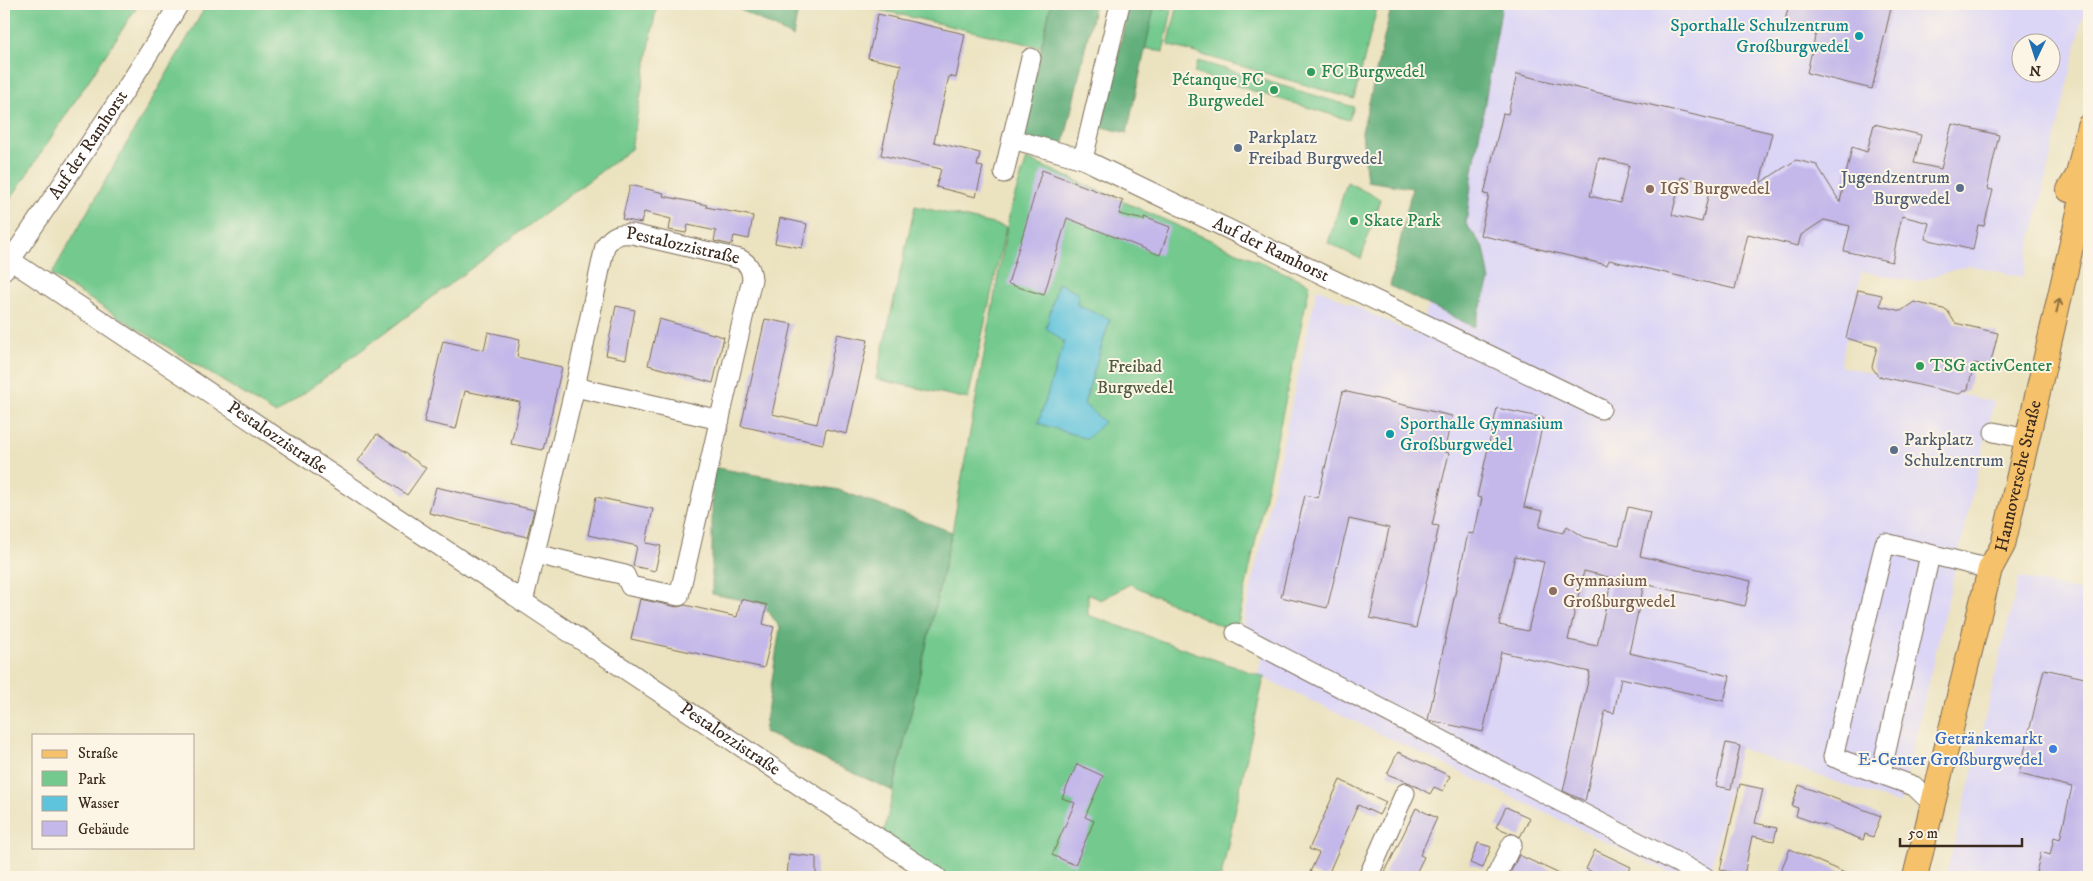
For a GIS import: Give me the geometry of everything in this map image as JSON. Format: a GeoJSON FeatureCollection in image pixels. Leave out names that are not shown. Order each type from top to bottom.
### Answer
{"type":"FeatureCollection","features":[{"type":"Feature","properties":{"kind":"main road","name":"Hannoversche Straße"},"geometry":{"type":"LineString","coordinates":[[1915,877],[1990,569],[2003,545],[2012,435],[2082,199],[2078,176],[2089,126]]}},
{"type":"Feature","properties":{"kind":"street","name":"Auf der Ramhorst"},"geometry":{"type":"LineString","coordinates":[[32,276],[7,265],[156,43],[179,4]]}},
{"type":"Feature","properties":{"kind":"street"},"geometry":{"type":"LineString","coordinates":[[1083,159],[1120,4]]}},
{"type":"Feature","properties":{"kind":"street"},"geometry":{"type":"LineString","coordinates":[[1004,173],[1031,58]]}},
{"type":"Feature","properties":{"kind":"street","name":"Auf der Ramhorst"},"geometry":{"type":"LineString","coordinates":[[1012,139],[1083,159],[1601,409]]}},
{"type":"Feature","properties":{"kind":"street","name":"Pestalozzistraße"},"geometry":{"type":"LineString","coordinates":[[523,602],[575,387],[605,246],[611,237],[620,234],[632,234],[740,259],[747,263],[751,270],[752,279],[679,596],[630,586],[625,575],[535,554]]}},
{"type":"Feature","properties":{"kind":"street","name":"Pestalozzistraße"},"geometry":{"type":"LineString","coordinates":[[32,276],[936,877]]}},
{"type":"Feature","properties":{"kind":"street"},"geometry":{"type":"LineString","coordinates":[[575,387],[720,420]]}},
{"type":"Feature","properties":{"kind":"street"},"geometry":{"type":"LineString","coordinates":[[1934,805],[1914,786],[1833,757],[1885,543],[1990,569]]}},
{"type":"Feature","properties":{"kind":"street"},"geometry":{"type":"LineString","coordinates":[[1881,773],[1930,555]]}},
{"type":"Feature","properties":{"kind":"street"},"geometry":{"type":"LineString","coordinates":[[1236,633],[1705,877]]}},
{"type":"Feature","properties":{"kind":"street"},"geometry":{"type":"LineString","coordinates":[[1368,877],[1405,793]]}},
{"type":"Feature","properties":{"kind":"street"},"geometry":{"type":"LineString","coordinates":[[1496,877],[1512,844]]}},
{"type":"Feature","properties":{"kind":"shaded area"},"geometry":{"type":"Polygon","coordinates":[[[1497,4],[2086,4],[2023,277],[1969,265],[1915,282],[1862,271],[1840,366],[1994,402],[1900,804],[1739,748],[1709,877],[1679,877],[1258,675],[1262,654],[1239,643],[1317,288],[1416,335],[1429,305],[1497,4]]]}},
{"type":"Feature","properties":{"kind":"shaded area"},"geometry":{"type":"Polygon","coordinates":[[[2019,577],[2089,593],[2089,877],[1945,877],[1960,822],[2019,577]]]}},
{"type":"Feature","properties":{"kind":"green space"},"geometry":{"type":"Polygon","coordinates":[[[4,4],[139,4],[4,209],[4,4]]]}},
{"type":"Feature","properties":{"kind":"green space"},"geometry":{"type":"Polygon","coordinates":[[[207,4],[657,4],[631,149],[276,414],[51,275],[207,4]]]}},
{"type":"Feature","properties":{"kind":"green space"},"geometry":{"type":"Polygon","coordinates":[[[729,4],[799,4],[793,37],[729,4]]]}},
{"type":"Feature","properties":{"kind":"green space"},"geometry":{"type":"Polygon","coordinates":[[[854,4],[1051,4],[1041,47],[854,4]]]}},
{"type":"Feature","properties":{"kind":"green space"},"geometry":{"type":"Polygon","coordinates":[[[1051,4],[1095,4],[1062,152],[1021,137],[1051,4]]]}},
{"type":"Feature","properties":{"kind":"green space"},"geometry":{"type":"Polygon","coordinates":[[[1129,4],[1155,4],[1127,133],[1102,127],[1129,4]]]}},
{"type":"Feature","properties":{"kind":"green space","name":"FC Burgwedel"},"geometry":{"type":"Polygon","coordinates":[[[1178,4],[1378,4],[1354,99],[1168,45],[1178,4]]]}},
{"type":"Feature","properties":{"kind":"green space"},"geometry":{"type":"Polygon","coordinates":[[[1392,4],[1502,4],[1473,171],[1466,224],[1484,248],[1490,281],[1474,327],[1390,286],[1412,188],[1367,181],[1362,132],[1392,4]]]}},
{"type":"Feature","properties":{"kind":"green space","name":"Pétanque FC Burgwedel"},"geometry":{"type":"Polygon","coordinates":[[[1154,6],[1172,10],[1163,52],[1145,48],[1154,6]]]}},
{"type":"Feature","properties":{"kind":"green space","name":"Pétanque FC Burgwedel"},"geometry":{"type":"Polygon","coordinates":[[[1198,61],[1354,107],[1349,120],[1194,73],[1198,61]]]}},
{"type":"Feature","properties":{"kind":"green space","name":"Freibad Burgwedel"},"geometry":{"type":"Polygon","coordinates":[[[1027,159],[1310,284],[1236,633],[1130,584],[1101,600],[1088,594],[1088,615],[1264,677],[1221,877],[937,877],[882,841],[952,532],[1010,210],[1027,159]]]}},
{"type":"Feature","properties":{"kind":"green space","name":"Skate Park"},"geometry":{"type":"Polygon","coordinates":[[[1347,182],[1380,199],[1361,259],[1328,243],[1347,182]]]}},
{"type":"Feature","properties":{"kind":"green space"},"geometry":{"type":"Polygon","coordinates":[[[915,206],[1006,227],[968,399],[876,379],[915,206]]]}},
{"type":"Feature","properties":{"kind":"green space"},"geometry":{"type":"Polygon","coordinates":[[[712,467],[839,490],[952,532],[893,791],[764,732],[780,628],[763,604],[712,594],[712,467]]]}},
{"type":"Feature","properties":{"kind":"water"},"geometry":{"type":"Polygon","coordinates":[[[1058,283],[1078,292],[1077,305],[1110,319],[1084,404],[1104,422],[1087,439],[1038,423],[1064,342],[1046,328],[1058,283]]]}},
{"type":"Feature","properties":{"kind":"building"},"geometry":{"type":"Polygon","coordinates":[[[1789,4],[1892,4],[1872,89],[1807,73],[1816,32],[1784,25],[1789,4]]]}},
{"type":"Feature","properties":{"kind":"building"},"geometry":{"type":"Polygon","coordinates":[[[878,14],[965,34],[956,78],[949,76],[934,142],[980,153],[977,166],[983,167],[976,197],[936,187],[941,169],[881,155],[901,65],[868,58],[878,14]]]}},
{"type":"Feature","properties":{"kind":"building"},"geometry":{"type":"Polygon","coordinates":[[[1517,74],[1772,133],[1760,183],[1796,160],[1817,165],[1840,202],[1852,147],[1867,152],[1874,124],[1921,135],[1914,163],[1941,169],[1952,124],[1999,135],[1987,189],[1993,190],[1984,226],[1978,225],[1973,250],[1925,239],[1929,223],[1902,216],[1892,262],[1844,251],[1850,226],[1824,220],[1801,235],[1798,246],[1748,234],[1735,289],[1609,260],[1607,265],[1480,235],[1489,195],[1484,194],[1503,113],[1508,114],[1517,74]],[[1599,158],[1590,196],[1620,203],[1629,165],[1599,158]],[[1681,177],[1672,215],[1702,222],[1711,184],[1681,177]]]}},
{"type":"Feature","properties":{"kind":"building"},"geometry":{"type":"Polygon","coordinates":[[[1042,170],[1123,201],[1119,214],[1144,220],[1144,217],[1170,227],[1160,255],[1067,218],[1044,295],[1008,284],[1042,170]]]}},
{"type":"Feature","properties":{"kind":"building"},"geometry":{"type":"Polygon","coordinates":[[[630,185],[664,193],[663,196],[707,205],[706,207],[753,216],[749,239],[734,236],[732,245],[714,241],[716,231],[688,225],[686,233],[669,230],[671,219],[644,212],[641,223],[622,219],[630,185]]]}},
{"type":"Feature","properties":{"kind":"building"},"geometry":{"type":"Polygon","coordinates":[[[780,218],[807,224],[802,248],[775,243],[780,218]]]}},
{"type":"Feature","properties":{"kind":"building"},"geometry":{"type":"Polygon","coordinates":[[[1858,290],[1882,295],[1880,306],[1901,311],[1914,302],[1947,310],[1955,323],[1998,333],[1990,366],[1974,363],[1968,389],[1959,394],[1878,376],[1872,367],[1877,347],[1846,338],[1858,290]]]}},
{"type":"Feature","properties":{"kind":"building"},"geometry":{"type":"Polygon","coordinates":[[[616,306],[635,310],[626,359],[606,355],[616,306]]]}},
{"type":"Feature","properties":{"kind":"building"},"geometry":{"type":"Polygon","coordinates":[[[659,319],[724,337],[713,383],[648,365],[659,319]]]}},
{"type":"Feature","properties":{"kind":"building"},"geometry":{"type":"Polygon","coordinates":[[[765,319],[792,324],[772,414],[817,424],[837,334],[868,340],[847,434],[826,429],[823,444],[741,426],[765,319]]]}},
{"type":"Feature","properties":{"kind":"building"},"geometry":{"type":"Polygon","coordinates":[[[488,332],[520,339],[517,357],[562,367],[543,450],[511,444],[520,402],[465,391],[456,429],[424,422],[443,341],[484,350],[488,332]]]}},
{"type":"Feature","properties":{"kind":"building"},"geometry":{"type":"Polygon","coordinates":[[[1343,391],[1452,416],[1444,452],[1449,453],[1432,525],[1439,526],[1416,628],[1370,618],[1389,528],[1349,519],[1327,608],[1281,597],[1305,495],[1318,498],[1343,391]]]}},
{"type":"Feature","properties":{"kind":"building"},"geometry":{"type":"Polygon","coordinates":[[[1497,408],[1544,418],[1524,507],[1543,511],[1539,527],[1563,533],[1567,526],[1584,537],[1619,545],[1628,507],[1650,512],[1640,556],[1751,581],[1745,606],[1644,584],[1629,653],[1730,676],[1724,701],[1621,678],[1614,713],[1605,711],[1585,801],[1563,791],[1590,672],[1501,652],[1483,732],[1428,720],[1468,533],[1474,534],[1482,498],[1477,497],[1497,408]],[[1515,556],[1499,625],[1528,631],[1544,562],[1515,556]],[[1584,571],[1568,640],[1597,646],[1612,578],[1584,571]]]}},
{"type":"Feature","properties":{"kind":"building"},"geometry":{"type":"Polygon","coordinates":[[[377,434],[426,468],[407,495],[358,461],[377,434]]]}},
{"type":"Feature","properties":{"kind":"building"},"geometry":{"type":"Polygon","coordinates":[[[436,487],[534,510],[527,537],[429,513],[436,487]]]}},
{"type":"Feature","properties":{"kind":"building"},"geometry":{"type":"Polygon","coordinates":[[[596,497],[653,509],[646,543],[661,546],[655,571],[633,566],[637,546],[588,535],[596,497]]]}},
{"type":"Feature","properties":{"kind":"building"},"geometry":{"type":"Polygon","coordinates":[[[640,599],[677,607],[685,605],[737,617],[741,599],[767,605],[763,624],[774,627],[764,668],[631,639],[640,599]]]}},
{"type":"Feature","properties":{"kind":"building","name":"Getränkemarkt E-Center Großburgwedel"},"geometry":{"type":"Polygon","coordinates":[[[2044,669],[2089,679],[2089,877],[2035,877],[2041,852],[2050,855],[2054,837],[2060,839],[2072,787],[2019,774],[2044,669]]]}},
{"type":"Feature","properties":{"kind":"building"},"geometry":{"type":"Polygon","coordinates":[[[1726,743],[1740,746],[1731,789],[1716,786],[1726,743]]]}},
{"type":"Feature","properties":{"kind":"building"},"geometry":{"type":"Polygon","coordinates":[[[1398,752],[1450,776],[1443,791],[1434,787],[1430,794],[1410,783],[1387,774],[1398,752]]]}},
{"type":"Feature","properties":{"kind":"building"},"geometry":{"type":"Polygon","coordinates":[[[1077,764],[1103,776],[1085,817],[1094,821],[1075,865],[1052,855],[1075,803],[1062,798],[1077,764]]]}},
{"type":"Feature","properties":{"kind":"building"},"geometry":{"type":"Polygon","coordinates":[[[1340,780],[1386,802],[1379,815],[1358,805],[1327,877],[1322,877],[1310,872],[1319,853],[1309,849],[1340,780]]]}},
{"type":"Feature","properties":{"kind":"building"},"geometry":{"type":"Polygon","coordinates":[[[1740,784],[1763,789],[1755,823],[1777,828],[1774,841],[1752,836],[1744,875],[1720,870],[1740,784]]]}},
{"type":"Feature","properties":{"kind":"building"},"geometry":{"type":"Polygon","coordinates":[[[1799,785],[1881,816],[1873,837],[1865,834],[1863,840],[1796,816],[1798,808],[1792,806],[1799,785]]]}},
{"type":"Feature","properties":{"kind":"building"},"geometry":{"type":"Polygon","coordinates":[[[1506,807],[1530,818],[1520,837],[1496,827],[1506,807]]]}},
{"type":"Feature","properties":{"kind":"building"},"geometry":{"type":"Polygon","coordinates":[[[1416,808],[1437,818],[1420,855],[1424,857],[1414,877],[1397,877],[1385,872],[1416,808]]]}},
{"type":"Feature","properties":{"kind":"building"},"geometry":{"type":"Polygon","coordinates":[[[1478,843],[1491,847],[1483,868],[1470,863],[1478,843]]]}},
{"type":"Feature","properties":{"kind":"building"},"geometry":{"type":"Polygon","coordinates":[[[1790,849],[1854,877],[1778,877],[1790,849]]]}},
{"type":"Feature","properties":{"kind":"building"},"geometry":{"type":"Polygon","coordinates":[[[1595,850],[1631,867],[1626,877],[1602,877],[1586,869],[1595,850]]]}},
{"type":"Feature","properties":{"kind":"building"},"geometry":{"type":"Polygon","coordinates":[[[789,854],[816,857],[816,877],[787,877],[789,854]]]}},
{"type":"Feature","properties":{"kind":"building"},"geometry":{"type":"Polygon","coordinates":[[[1519,855],[1566,877],[1508,877],[1519,855]]]}},
{"type":"Feature","properties":{"kind":"place","name":"Sporthalle Schulzentrum Großburgwedel"},"geometry":{"type":"Point","coordinates":[1859,36]}},
{"type":"Feature","properties":{"kind":"place","name":"FC Burgwedel"},"geometry":{"type":"Point","coordinates":[1311,72]}},
{"type":"Feature","properties":{"kind":"place","name":"Pétanque FC Burgwedel"},"geometry":{"type":"Point","coordinates":[1274,90]}},
{"type":"Feature","properties":{"kind":"place","name":"Parkplatz Freibad Burgwedel"},"geometry":{"type":"Point","coordinates":[1238,148]}},
{"type":"Feature","properties":{"kind":"place","name":"Jugendzentrum Burgwedel"},"geometry":{"type":"Point","coordinates":[1960,188]}},
{"type":"Feature","properties":{"kind":"place","name":"IGS Burgwedel"},"geometry":{"type":"Point","coordinates":[1650,189]}},
{"type":"Feature","properties":{"kind":"place","name":"Skate Park"},"geometry":{"type":"Point","coordinates":[1354,221]}},
{"type":"Feature","properties":{"kind":"place","name":"TSG activCenter"},"geometry":{"type":"Point","coordinates":[1920,366]}},
{"type":"Feature","properties":{"kind":"place","name":"Sporthalle Gymnasium Großburgwedel"},"geometry":{"type":"Point","coordinates":[1390,434]}},
{"type":"Feature","properties":{"kind":"place","name":"Parkplatz Schulzentrum"},"geometry":{"type":"Point","coordinates":[1894,450]}},
{"type":"Feature","properties":{"kind":"place","name":"Gymnasium Großburgwedel"},"geometry":{"type":"Point","coordinates":[1553,591]}},
{"type":"Feature","properties":{"kind":"place","name":"Getränkemarkt E-Center Großburgwedel"},"geometry":{"type":"Point","coordinates":[2053,749]}}]}
